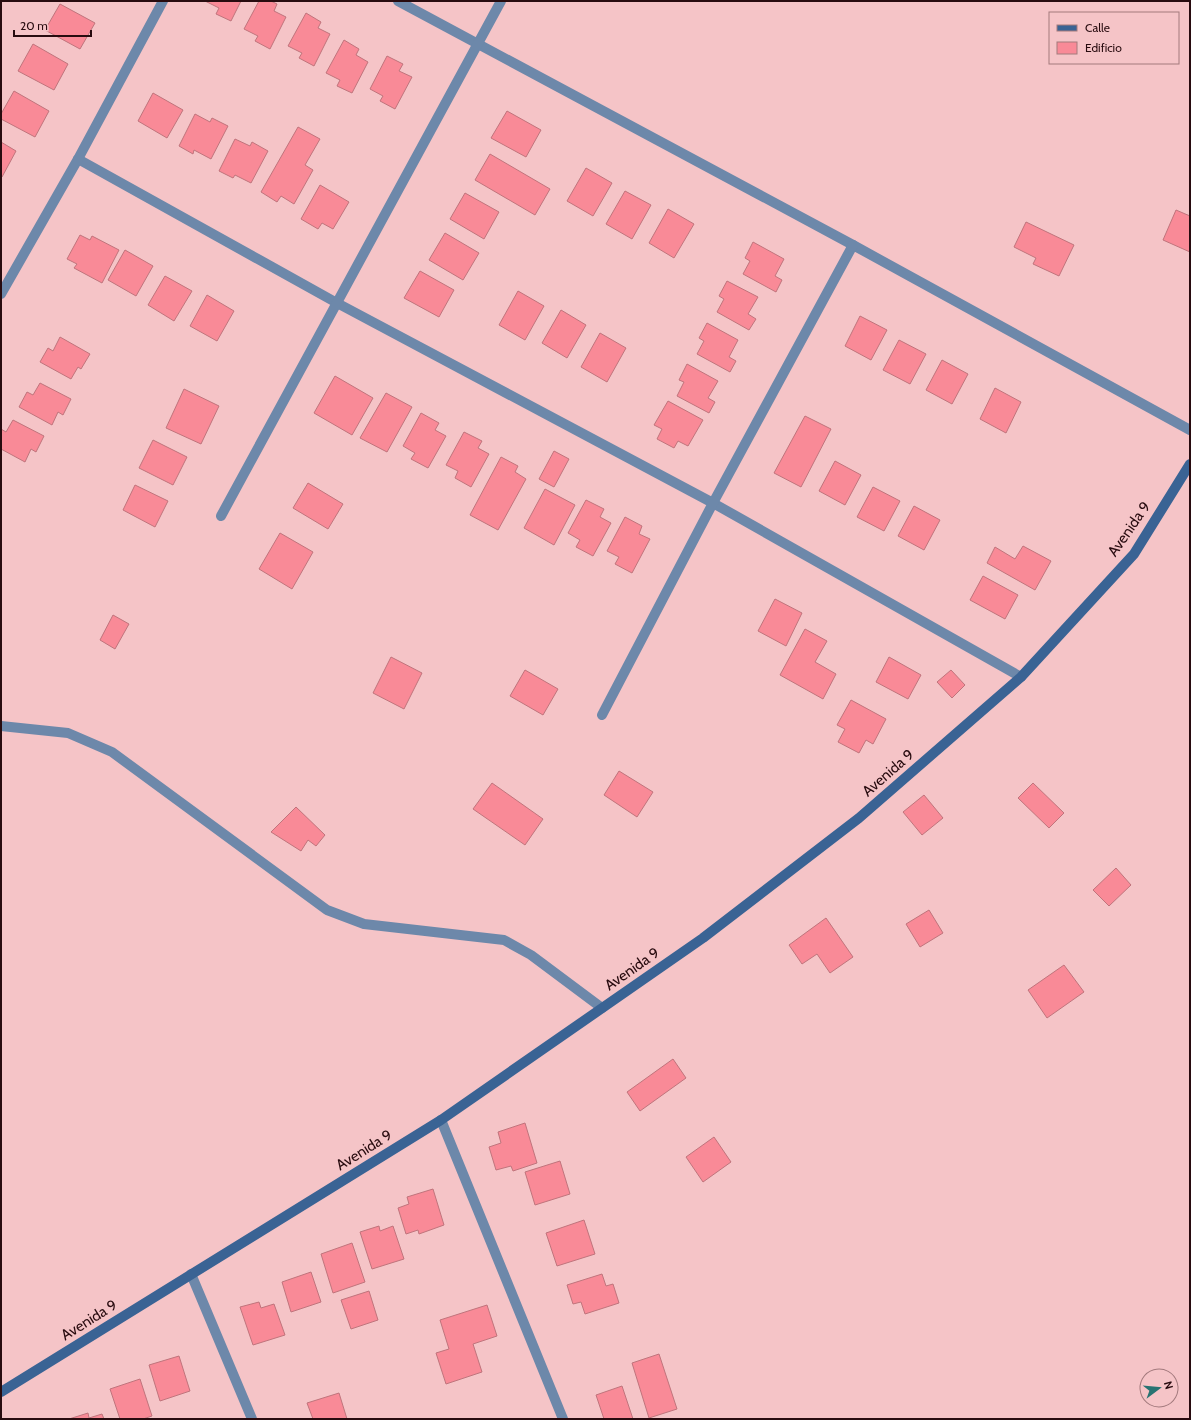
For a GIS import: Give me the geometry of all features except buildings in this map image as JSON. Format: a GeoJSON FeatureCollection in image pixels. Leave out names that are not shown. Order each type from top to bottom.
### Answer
{"type":"FeatureCollection","features":[{"type":"Feature","properties":{"kind":"main road","name":"Avenida 9"},"geometry":{"type":"LineString","coordinates":[[1,1392],[441,1120],[703,938],[859,818],[1021,677],[1134,554],[1190,464]]}},
{"type":"Feature","properties":{"kind":"street"},"geometry":{"type":"LineString","coordinates":[[1,294],[78,159],[163,1]]}},
{"type":"Feature","properties":{"kind":"street"},"geometry":{"type":"LineString","coordinates":[[398,1],[477,45],[853,245],[1190,430]]}},
{"type":"Feature","properties":{"kind":"street"},"geometry":{"type":"LineString","coordinates":[[221,516],[501,1]]}},
{"type":"Feature","properties":{"kind":"street"},"geometry":{"type":"LineString","coordinates":[[78,159],[337,303],[713,503],[1021,677]]}},
{"type":"Feature","properties":{"kind":"street"},"geometry":{"type":"LineString","coordinates":[[602,715],[713,503],[853,245]]}},
{"type":"Feature","properties":{"kind":"street"},"geometry":{"type":"LineString","coordinates":[[1,726],[68,734],[112,752],[327,910],[364,924],[504,940],[531,955],[602,1008]]}},
{"type":"Feature","properties":{"kind":"street"},"geometry":{"type":"LineString","coordinates":[[441,1120],[563,1419]]}},
{"type":"Feature","properties":{"kind":"street"},"geometry":{"type":"LineString","coordinates":[[191,1274],[252,1419]]}}]}
